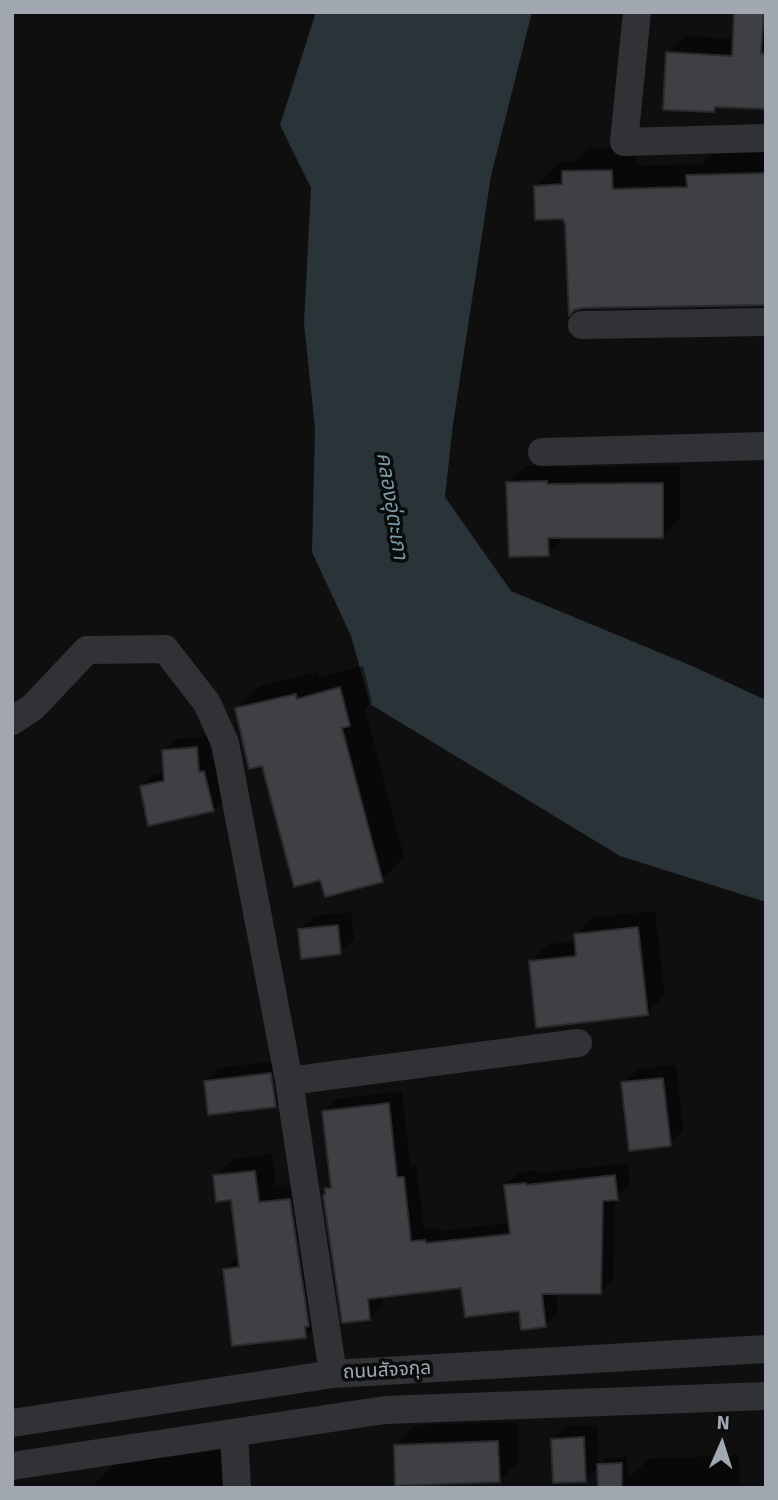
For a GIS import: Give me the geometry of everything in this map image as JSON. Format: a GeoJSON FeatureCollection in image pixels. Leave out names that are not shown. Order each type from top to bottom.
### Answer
{"type":"FeatureCollection","features":[{"type":"Feature","properties":{"kind":"street"},"geometry":{"type":"LineString","coordinates":[[637,12],[624,142],[766,138]]}},
{"type":"Feature","properties":{"kind":"street"},"geometry":{"type":"LineString","coordinates":[[582,325],[766,322]]}},
{"type":"Feature","properties":{"kind":"street"},"geometry":{"type":"LineString","coordinates":[[542,452],[766,446]]}},
{"type":"Feature","properties":{"kind":"street"},"geometry":{"type":"LineString","coordinates":[[12,721],[33,706],[87,649],[164,649],[207,703],[225,743],[289,1081],[334,1374]]}},
{"type":"Feature","properties":{"kind":"street"},"geometry":{"type":"LineString","coordinates":[[289,1081],[578,1043]]}},
{"type":"Feature","properties":{"kind":"street","name":"ถนนสัจจกุล"},"geometry":{"type":"LineString","coordinates":[[12,1423],[334,1374],[766,1349]]}},
{"type":"Feature","properties":{"kind":"street","name":"ถนนสัจจกุล"},"geometry":{"type":"LineString","coordinates":[[12,1466],[385,1410],[766,1396]]}},
{"type":"Feature","properties":{"kind":"street"},"geometry":{"type":"LineString","coordinates":[[234,1434],[237,1488]]}},
{"type":"Feature","properties":{"kind":"water","name":"คลองอุ่ตะเภา"},"geometry":{"type":"Polygon","coordinates":[[[316,12],[532,12],[491,176],[453,424],[445,497],[511,591],[692,666],[766,700],[766,902],[620,856],[370,704],[351,636],[312,552],[315,429],[304,323],[311,188],[280,125],[316,12]]]}},
{"type":"Feature","properties":{"kind":"building"},"geometry":{"type":"Polygon","coordinates":[[[734,12],[764,12],[761,53],[766,54],[766,109],[715,107],[714,112],[663,110],[666,52],[732,56],[734,12]]]}},
{"type":"Feature","properties":{"kind":"building"},"geometry":{"type":"Polygon","coordinates":[[[612,170],[613,189],[687,187],[686,175],[766,173],[766,305],[582,308],[574,310],[569,316],[565,224],[563,219],[535,220],[534,186],[562,184],[562,171],[612,170]]]}},
{"type":"Feature","properties":{"kind":"building"},"geometry":{"type":"Polygon","coordinates":[[[547,481],[547,484],[663,483],[663,538],[548,538],[549,556],[509,557],[506,482],[547,481]]]}},
{"type":"Feature","properties":{"kind":"building"},"geometry":{"type":"Polygon","coordinates":[[[340,687],[350,726],[342,728],[383,882],[325,897],[320,880],[294,887],[262,766],[249,769],[235,708],[296,694],[297,699],[340,687]]]}},
{"type":"Feature","properties":{"kind":"building"},"geometry":{"type":"Polygon","coordinates":[[[197,747],[199,772],[204,771],[214,811],[148,826],[140,786],[164,781],[162,750],[197,747]]]}},
{"type":"Feature","properties":{"kind":"building"},"geometry":{"type":"Polygon","coordinates":[[[338,925],[341,954],[301,959],[298,929],[338,925]]]}},
{"type":"Feature","properties":{"kind":"building"},"geometry":{"type":"Polygon","coordinates":[[[638,927],[648,1015],[536,1028],[529,961],[576,956],[574,934],[638,927]]]}},
{"type":"Feature","properties":{"kind":"building"},"geometry":{"type":"Polygon","coordinates":[[[271,1073],[276,1107],[208,1115],[204,1081],[271,1073]]]}},
{"type":"Feature","properties":{"kind":"building"},"geometry":{"type":"Polygon","coordinates":[[[663,1078],[671,1146],[629,1151],[621,1082],[663,1078]]]}},
{"type":"Feature","properties":{"kind":"building"},"geometry":{"type":"Polygon","coordinates":[[[389,1103],[397,1177],[404,1177],[411,1241],[425,1240],[426,1243],[510,1234],[504,1185],[615,1175],[618,1200],[603,1201],[601,1294],[542,1294],[546,1327],[521,1330],[519,1311],[465,1317],[461,1288],[368,1299],[370,1320],[342,1323],[323,1195],[325,1188],[331,1188],[322,1111],[389,1103]]]}},
{"type":"Feature","properties":{"kind":"building"},"geometry":{"type":"Polygon","coordinates":[[[255,1171],[259,1202],[290,1199],[309,1326],[305,1327],[306,1338],[232,1346],[223,1269],[239,1267],[231,1200],[216,1202],[213,1175],[255,1171]]]}},
{"type":"Feature","properties":{"kind":"building"},"geometry":{"type":"Polygon","coordinates":[[[584,1437],[586,1482],[553,1483],[551,1439],[584,1437]]]}},
{"type":"Feature","properties":{"kind":"building"},"geometry":{"type":"Polygon","coordinates":[[[498,1441],[500,1482],[395,1486],[394,1445],[498,1441]]]}},
{"type":"Feature","properties":{"kind":"building"},"geometry":{"type":"Polygon","coordinates":[[[622,1463],[622,1488],[598,1488],[597,1464],[622,1463]]]}}]}
